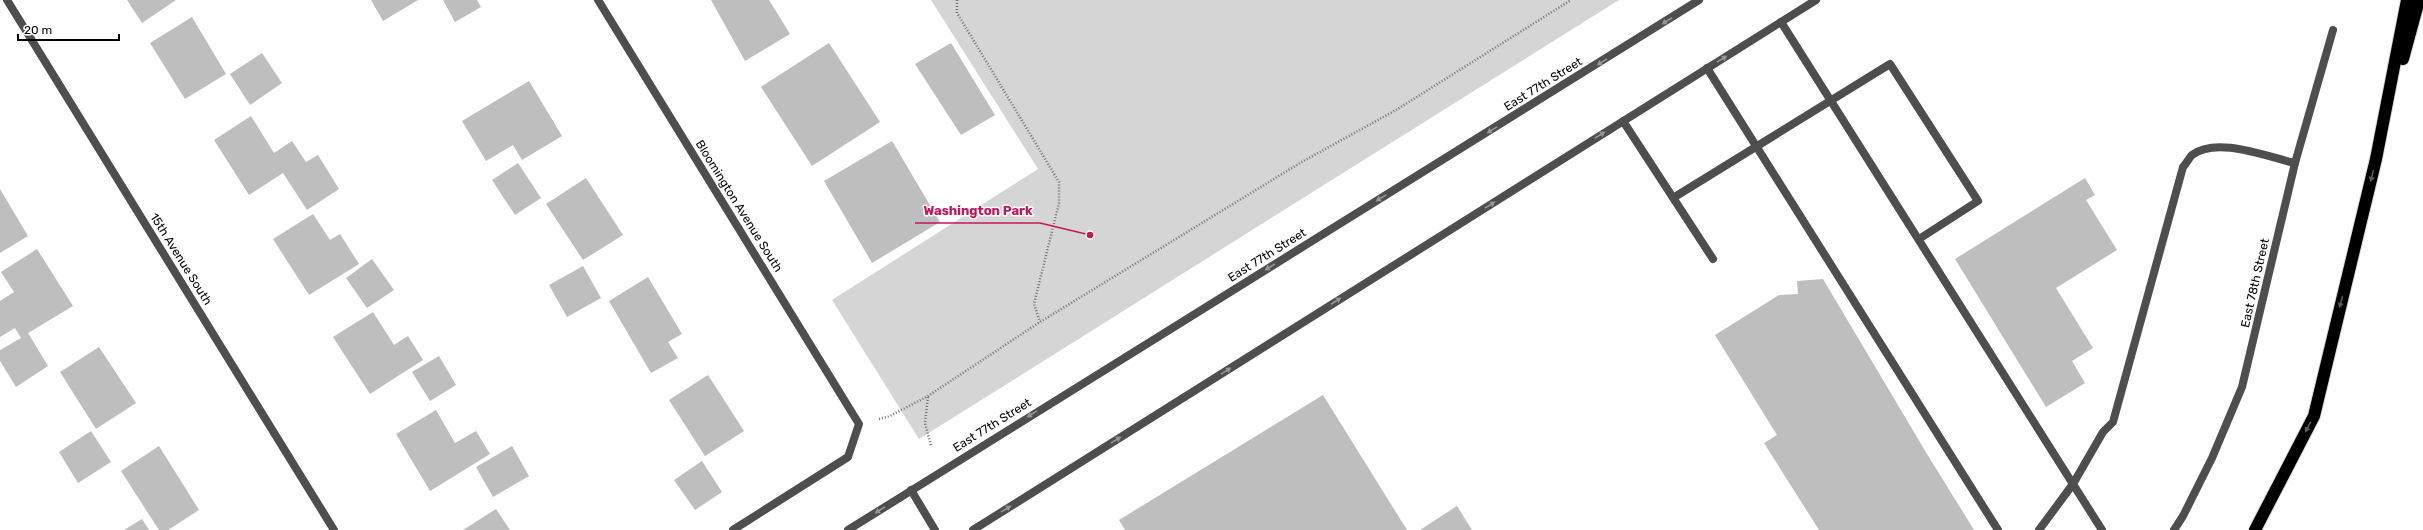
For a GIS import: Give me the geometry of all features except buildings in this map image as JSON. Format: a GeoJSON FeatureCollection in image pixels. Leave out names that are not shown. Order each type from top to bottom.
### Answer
{"type":"FeatureCollection","features":[{"type":"Feature","properties":{"kind":"highway"},"geometry":{"type":"LineString","coordinates":[[2376,160],[2407,0]]}},
{"type":"Feature","properties":{"kind":"highway"},"geometry":{"type":"LineString","coordinates":[[2255,530],[2314,416],[2376,160],[2419,0]]}},
{"type":"Feature","properties":{"kind":"street","name":"15th Avenue South"},"geometry":{"type":"LineString","coordinates":[[7,0],[334,530]]}},
{"type":"Feature","properties":{"kind":"street","name":"Bloomington Avenue South"},"geometry":{"type":"LineString","coordinates":[[598,0],[859,424]]}},
{"type":"Feature","properties":{"kind":"street","name":"East 77th Street"},"geometry":{"type":"LineString","coordinates":[[848,530],[1699,0]]}},
{"type":"Feature","properties":{"kind":"street"},"geometry":{"type":"LineString","coordinates":[[973,530],[1816,0]]}},
{"type":"Feature","properties":{"kind":"street"},"geometry":{"type":"LineString","coordinates":[[1781,22],[1832,100],[2102,530]]}},
{"type":"Feature","properties":{"kind":"street","name":"East 78th Street"},"geometry":{"type":"LineString","coordinates":[[2174,530],[2184,516],[2212,458],[2242,386],[2295,163],[2333,30]]}},
{"type":"Feature","properties":{"kind":"street"},"geometry":{"type":"LineString","coordinates":[[1673,198],[1890,64],[1978,201],[1919,239]]}},
{"type":"Feature","properties":{"kind":"street"},"geometry":{"type":"LineString","coordinates":[[1707,68],[1998,530]]}},
{"type":"Feature","properties":{"kind":"street"},"geometry":{"type":"LineString","coordinates":[[1623,121],[1713,259]]}},
{"type":"Feature","properties":{"kind":"street"},"geometry":{"type":"LineString","coordinates":[[2038,530],[2073,484],[2103,432],[2113,422],[2183,167],[2192,155],[2211,147],[2227,146],[2295,163]]}},
{"type":"Feature","properties":{"kind":"street"},"geometry":{"type":"LineString","coordinates":[[733,530],[848,457],[859,424]]}},
{"type":"Feature","properties":{"kind":"street"},"geometry":{"type":"LineString","coordinates":[[911,490],[935,530]]}},
{"type":"Feature","properties":{"kind":"path"},"geometry":{"type":"LineString","coordinates":[[957,0],[957,13],[1059,182],[1059,203],[1034,304],[1040,322]]}},
{"type":"Feature","properties":{"kind":"path"},"geometry":{"type":"LineString","coordinates":[[859,424],[890,416],[928,396],[1040,322],[1300,163],[1396,110],[1571,0]]}},
{"type":"Feature","properties":{"kind":"path"},"geometry":{"type":"LineString","coordinates":[[928,396],[925,423],[931,446]]}},
{"type":"Feature","properties":{"kind":"shaded area"},"geometry":{"type":"Polygon","coordinates":[[[931,0],[1619,0],[919,439],[832,300],[1038,169],[931,0]]]}},
{"type":"Feature","properties":{"kind":"place","name":"Washington Park"},"geometry":{"type":"Point","coordinates":[1090,235]}}]}
